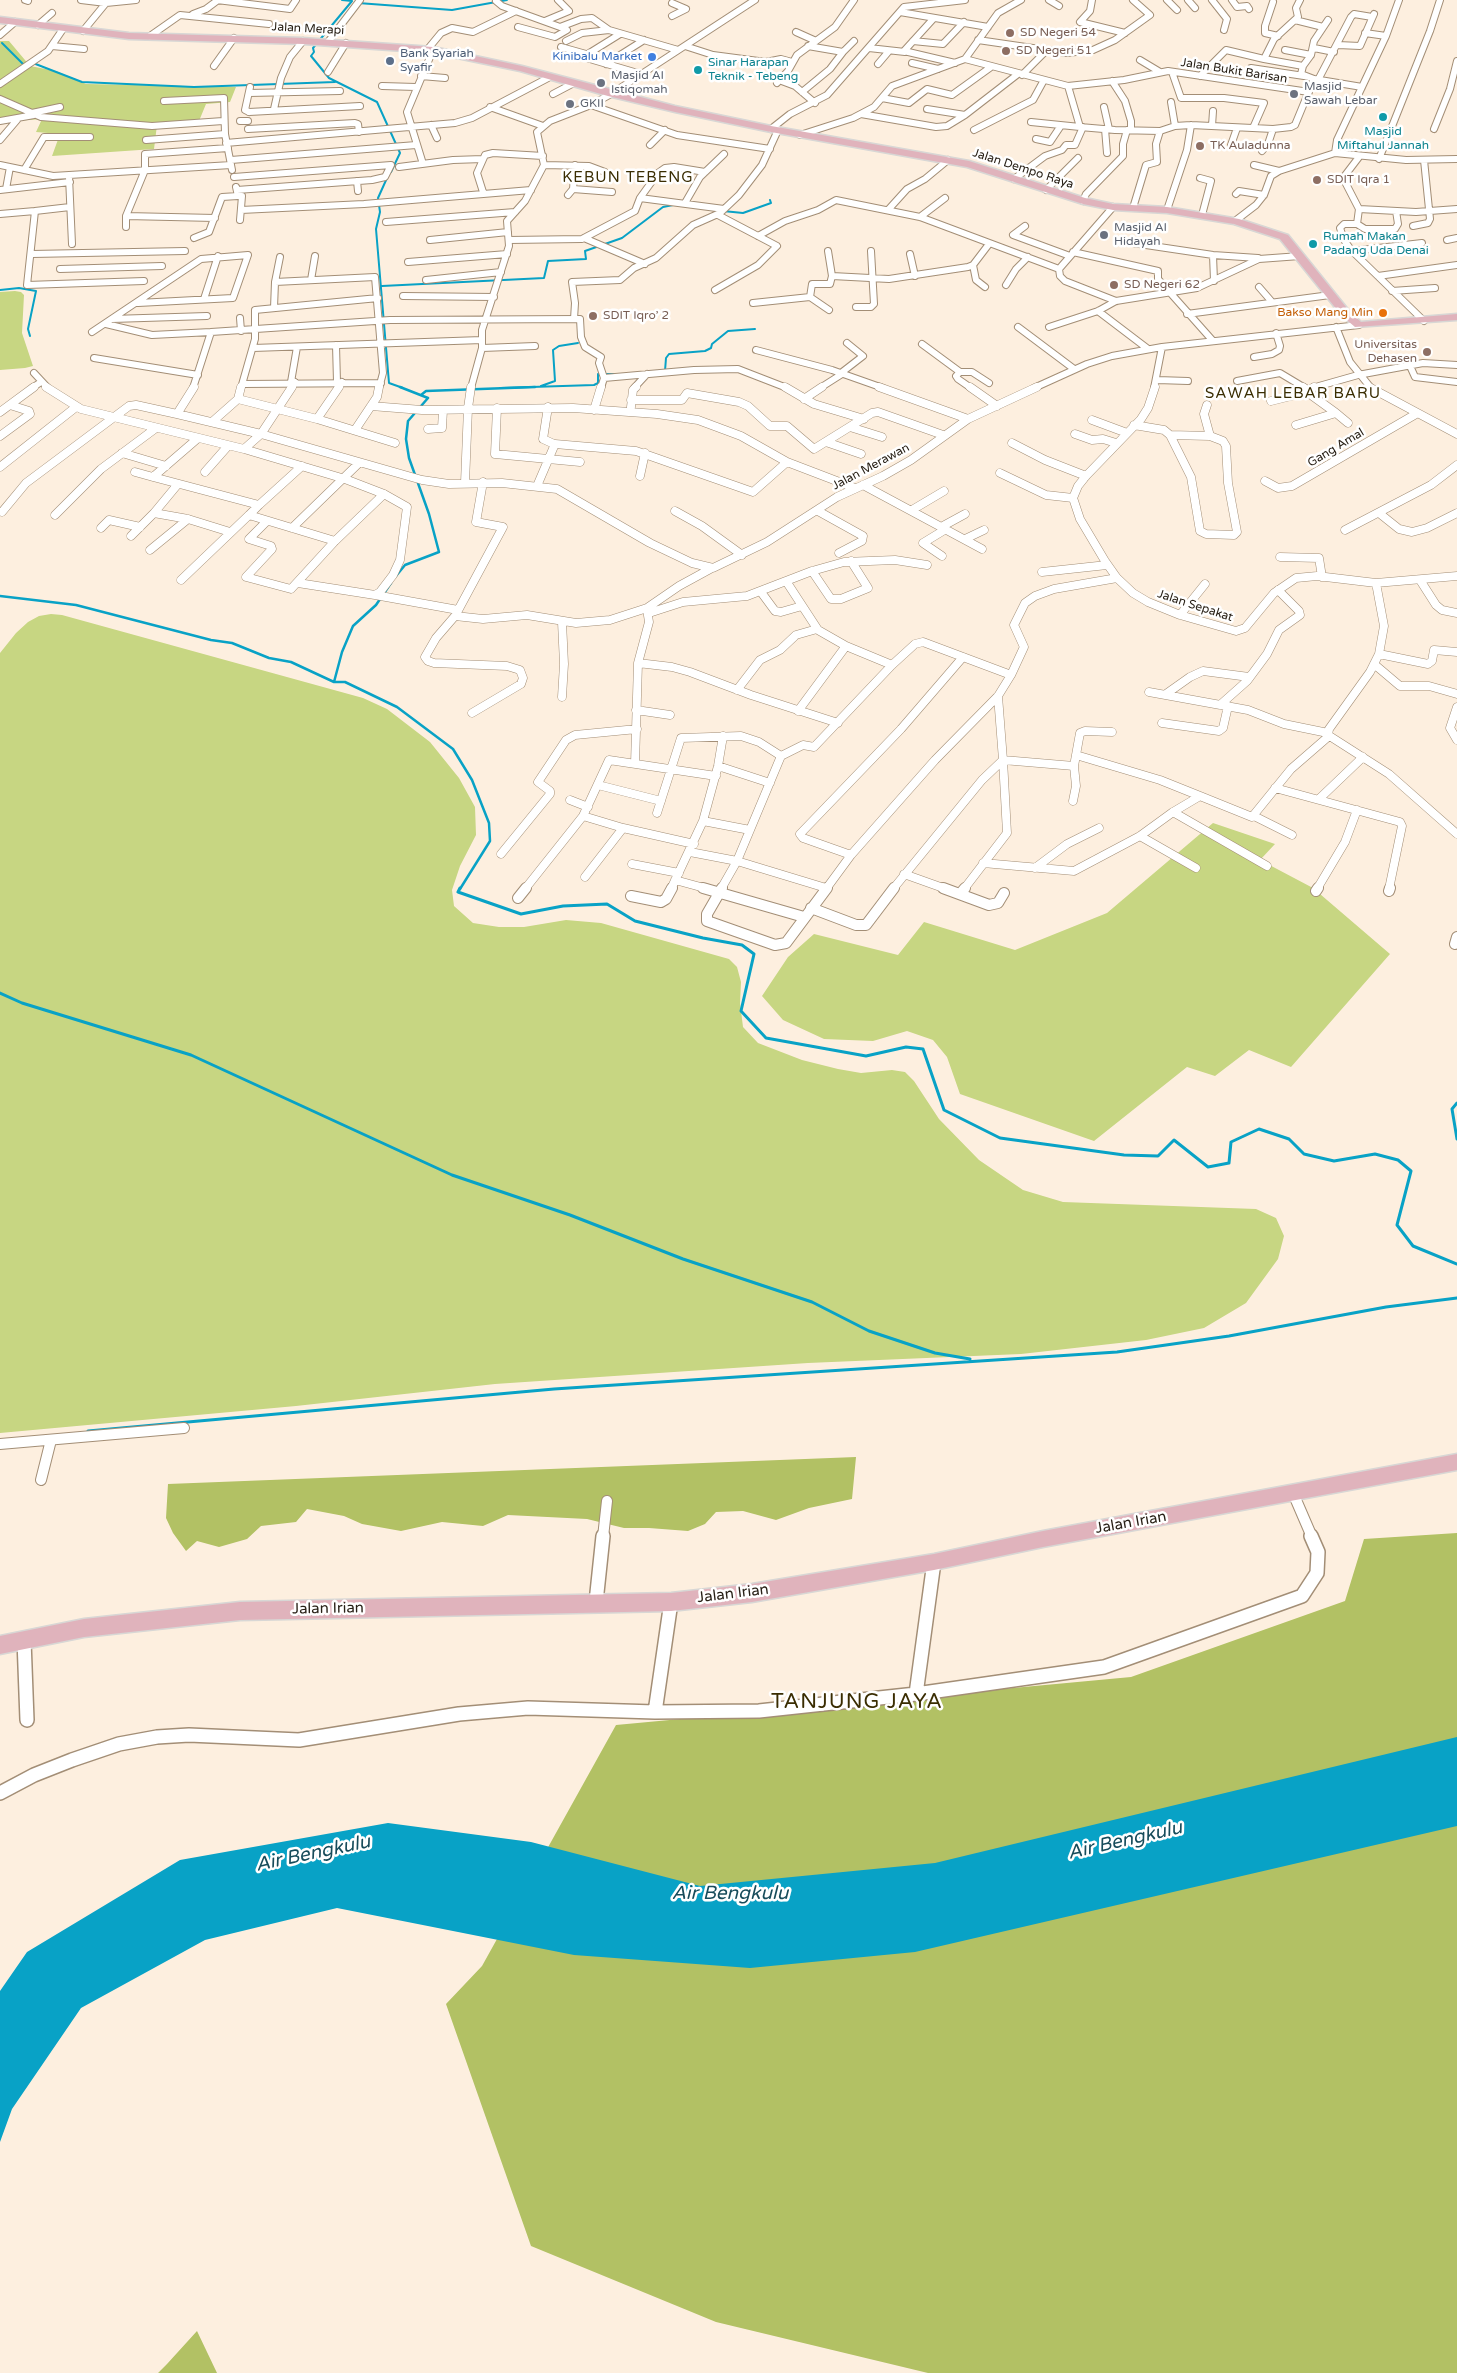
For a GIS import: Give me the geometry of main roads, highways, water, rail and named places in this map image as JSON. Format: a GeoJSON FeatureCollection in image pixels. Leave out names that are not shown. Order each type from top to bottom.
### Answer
{"type":"FeatureCollection","features":[{"type":"Feature","properties":{"kind":"main road","name":"Jalan Merapi"},"geometry":{"type":"LineString","coordinates":[[0,20],[83,32],[150,36],[303,40],[430,50],[522,69],[548,78],[611,94]]}},
{"type":"Feature","properties":{"kind":"main road","name":"Jalan Dempo Raya"},"geometry":{"type":"LineString","coordinates":[[611,94],[775,130],[985,168],[1083,201],[1113,207],[1167,210],[1235,221],[1277,233],[1286,239],[1346,314],[1359,325],[1457,317]]}},
{"type":"Feature","properties":{"kind":"main road","name":"Jalan Irian"},"geometry":{"type":"LineString","coordinates":[[0,1645],[84,1628],[240,1610],[671,1602],[752,1593],[934,1562],[1043,1539],[1457,1462]]}},
{"type":"Feature","properties":{"kind":"water","name":"Air Bengkulu"},"geometry":{"type":"Polygon","coordinates":[[[1457,1737],[1457,1826],[915,1952],[750,1968],[574,1955],[337,1908],[205,1940],[81,2008],[12,2109],[0,2142],[0,1991],[27,1952],[180,1860],[388,1823],[531,1842],[700,1886],[935,1863],[1457,1737]]]}},
{"type":"Feature","properties":{"kind":"waterway"},"geometry":{"type":"LineString","coordinates":[[342,0],[352,1],[313,48],[314,52],[311,56],[329,78],[377,102],[400,153],[391,172]]}},
{"type":"Feature","properties":{"kind":"waterway"},"geometry":{"type":"LineString","coordinates":[[358,3],[452,10],[507,0]]}},
{"type":"Feature","properties":{"kind":"waterway"},"geometry":{"type":"LineString","coordinates":[[2,43],[26,67]]}},
{"type":"Feature","properties":{"kind":"waterway"},"geometry":{"type":"LineString","coordinates":[[33,63],[82,82],[194,87],[335,82]]}},
{"type":"Feature","properties":{"kind":"waterway"},"geometry":{"type":"LineString","coordinates":[[387,178],[378,198],[380,212],[376,229],[389,383],[403,388]]}},
{"type":"Feature","properties":{"kind":"waterway"},"geometry":{"type":"LineString","coordinates":[[723,211],[743,213],[771,203],[770,200]]}},
{"type":"Feature","properties":{"kind":"waterway"},"geometry":{"type":"LineString","coordinates":[[382,286],[544,278],[548,261],[586,259],[585,251],[622,238],[663,207],[673,205]]}},
{"type":"Feature","properties":{"kind":"waterway"},"geometry":{"type":"LineString","coordinates":[[0,290],[19,288],[36,291],[28,329],[30,336]]}},
{"type":"Feature","properties":{"kind":"waterway"},"geometry":{"type":"LineString","coordinates":[[665,371],[666,358],[669,354],[705,351],[711,348],[712,344],[728,331],[755,329]]}},
{"type":"Feature","properties":{"kind":"waterway"},"geometry":{"type":"LineString","coordinates":[[541,386],[555,381],[553,350],[559,346],[578,343]]}},
{"type":"Feature","properties":{"kind":"waterway"},"geometry":{"type":"LineString","coordinates":[[500,388],[594,385],[598,383],[598,374],[619,374]]}},
{"type":"Feature","properties":{"kind":"waterway"},"geometry":{"type":"LineString","coordinates":[[396,576],[405,565],[439,552],[429,514],[409,458],[406,439],[408,421],[428,398],[400,387]]}},
{"type":"Feature","properties":{"kind":"waterway"},"geometry":{"type":"LineString","coordinates":[[421,395],[426,391],[535,387]]}},
{"type":"Feature","properties":{"kind":"waterway"},"geometry":{"type":"LineString","coordinates":[[334,682],[342,652],[353,626],[376,605],[391,583]]}},
{"type":"Feature","properties":{"kind":"waterway"},"geometry":{"type":"LineString","coordinates":[[0,596],[76,605],[211,640],[232,643],[269,658],[291,662],[334,682]]}},
{"type":"Feature","properties":{"kind":"waterway"},"geometry":{"type":"LineString","coordinates":[[334,682],[345,682],[397,707],[453,749],[472,780],[489,823],[490,841],[460,889]]}},
{"type":"Feature","properties":{"kind":"waterway"},"geometry":{"type":"LineString","coordinates":[[460,888],[458,892],[521,914],[563,906],[607,904],[635,921],[703,938],[742,945],[754,954],[741,1011],[766,1038],[866,1056],[906,1047],[923,1049],[944,1110],[1000,1138],[1124,1155],[1158,1156],[1174,1140],[1208,1167],[1229,1163],[1231,1142],[1259,1129],[1289,1139],[1304,1154],[1334,1161],[1375,1154],[1398,1160],[1411,1171],[1397,1225],[1413,1246],[1457,1264]]}},
{"type":"Feature","properties":{"kind":"waterway"},"geometry":{"type":"LineString","coordinates":[[0,993],[22,1003],[191,1055],[452,1175],[570,1215],[683,1259],[812,1302],[869,1331],[935,1353],[970,1359]]}},
{"type":"Feature","properties":{"kind":"waterway"},"geometry":{"type":"LineString","coordinates":[[1457,1103],[1452,1109],[1457,1139]]}},
{"type":"Feature","properties":{"kind":"waterway"},"geometry":{"type":"LineString","coordinates":[[88,1431],[554,1389],[1117,1352],[1229,1336],[1386,1307],[1457,1298]]}},
{"type":"Feature","properties":{"kind":"place","name":"SD Negeri 54"},"geometry":{"type":"Point","coordinates":[1010,33]}},
{"type":"Feature","properties":{"kind":"place","name":"SD Negeri 51"},"geometry":{"type":"Point","coordinates":[1006,51]}},
{"type":"Feature","properties":{"kind":"place","name":"Kinibalu Market"},"geometry":{"type":"Point","coordinates":[652,57]}},
{"type":"Feature","properties":{"kind":"place","name":"Bank Syariah Syafir"},"geometry":{"type":"Point","coordinates":[390,61]}},
{"type":"Feature","properties":{"kind":"place","name":"Sinar Harapan Teknik - Tebeng"},"geometry":{"type":"Point","coordinates":[698,70]}},
{"type":"Feature","properties":{"kind":"place","name":"Masjid Al Istiqomah"},"geometry":{"type":"Point","coordinates":[601,83]}},
{"type":"Feature","properties":{"kind":"place","name":"Masjid Sawah Lebar"},"geometry":{"type":"Point","coordinates":[1294,94]}},
{"type":"Feature","properties":{"kind":"place","name":"GKII"},"geometry":{"type":"Point","coordinates":[570,104]}},
{"type":"Feature","properties":{"kind":"place","name":"Masjid Miftahul Jannah"},"geometry":{"type":"Point","coordinates":[1383,117]}},
{"type":"Feature","properties":{"kind":"place","name":"TK Auladunna"},"geometry":{"type":"Point","coordinates":[1200,146]}},
{"type":"Feature","properties":{"kind":"place","name":"SDIT Iqra 1"},"geometry":{"type":"Point","coordinates":[1317,180]}},
{"type":"Feature","properties":{"kind":"place","name":"Masjid Al Hidayah"},"geometry":{"type":"Point","coordinates":[1104,235]}},
{"type":"Feature","properties":{"kind":"place","name":"Rumah Makan Padang Uda Denai"},"geometry":{"type":"Point","coordinates":[1313,244]}},
{"type":"Feature","properties":{"kind":"place","name":"SD Negeri 62"},"geometry":{"type":"Point","coordinates":[1114,285]}},
{"type":"Feature","properties":{"kind":"place","name":"Bakso Mang Min"},"geometry":{"type":"Point","coordinates":[1383,313]}},
{"type":"Feature","properties":{"kind":"place","name":"SDIT Iqro’ 2"},"geometry":{"type":"Point","coordinates":[593,316]}},
{"type":"Feature","properties":{"kind":"place","name":"Universitas Dehasen"},"geometry":{"type":"Point","coordinates":[1427,352]}},
{"type":"Feature","properties":{"kind":"district","name":"KEBUN TEBENG"},"geometry":{"type":"Point","coordinates":[628,178]}},
{"type":"Feature","properties":{"kind":"district","name":"SAWAH LEBAR BARU"},"geometry":{"type":"Point","coordinates":[1293,394]}},
{"type":"Feature","properties":{"kind":"district","name":"TANJUNG JAYA"},"geometry":{"type":"Point","coordinates":[857,1702]}}]}
